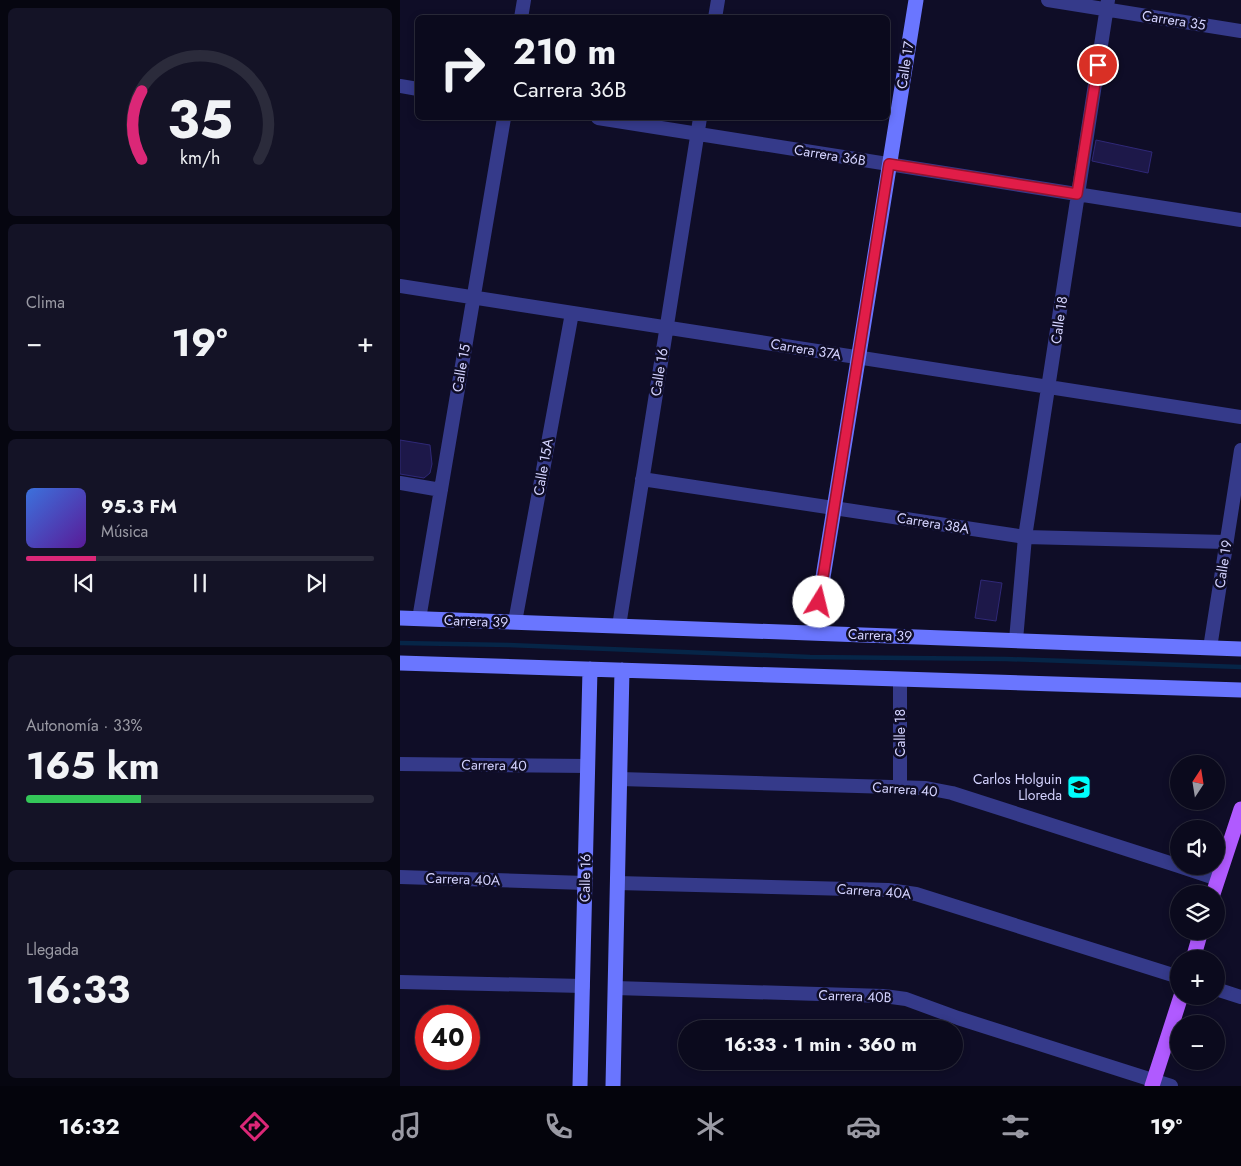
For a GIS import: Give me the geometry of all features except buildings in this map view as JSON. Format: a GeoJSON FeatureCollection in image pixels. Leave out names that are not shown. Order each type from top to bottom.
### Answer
{"type":"FeatureCollection","features":[{"type":"Feature","properties":{"kind":"main road","name":"Calle 17"},"geometry":{"type":"LineString","coordinates":[[814,633],[916,0]]}},
{"type":"Feature","properties":{"kind":"main road","name":"Carrera 39"},"geometry":{"type":"LineString","coordinates":[[400,618],[1241,649]]}},
{"type":"Feature","properties":{"kind":"main road"},"geometry":{"type":"LineString","coordinates":[[400,663],[1241,690]]}},
{"type":"Feature","properties":{"kind":"main road","name":"Calle 16"},"geometry":{"type":"LineString","coordinates":[[580,1086],[590,669]]}},
{"type":"Feature","properties":{"kind":"main road"},"geometry":{"type":"LineString","coordinates":[[613,1086],[622,670]]}},
{"type":"Feature","properties":{"kind":"main road"},"geometry":{"type":"LineString","coordinates":[[1216,885],[1241,809]]}},
{"type":"Feature","properties":{"kind":"main road"},"geometry":{"type":"LineString","coordinates":[[1153,1083],[1178,1005]]}},
{"type":"Feature","properties":{"kind":"street"},"geometry":{"type":"LineString","coordinates":[[522,15],[524,0]]}},
{"type":"Feature","properties":{"kind":"street"},"geometry":{"type":"LineString","coordinates":[[716,15],[718,0]]}},
{"type":"Feature","properties":{"kind":"street","name":"Carrera 35"},"geometry":{"type":"LineString","coordinates":[[1048,0],[1107,5],[1241,31]]}},
{"type":"Feature","properties":{"kind":"street","name":"Calle 18"},"geometry":{"type":"LineString","coordinates":[[1016,640],[1024,537],[1049,387],[1107,5]]}},
{"type":"Feature","properties":{"kind":"street"},"geometry":{"type":"LineString","coordinates":[[400,86],[415,88]]}},
{"type":"Feature","properties":{"kind":"street","name":"Calle 15"},"geometry":{"type":"LineString","coordinates":[[419,619],[504,120]]}},
{"type":"Feature","properties":{"kind":"street","name":"Carrera 36B"},"geometry":{"type":"LineString","coordinates":[[611,120],[1241,220]]}},
{"type":"Feature","properties":{"kind":"street","name":"Calle 16"},"geometry":{"type":"LineString","coordinates":[[619,626],[700,120]]}},
{"type":"Feature","properties":{"kind":"street","name":"Carrera 37A"},"geometry":{"type":"LineString","coordinates":[[400,286],[1241,417]]}},
{"type":"Feature","properties":{"kind":"street","name":"Calle 15A"},"geometry":{"type":"LineString","coordinates":[[515,622],[572,313]]}},
{"type":"Feature","properties":{"kind":"street","name":"Calle 19"},"geometry":{"type":"LineString","coordinates":[[1210,648],[1241,450]]}},
{"type":"Feature","properties":{"kind":"street","name":"Carrera 38A"},"geometry":{"type":"LineString","coordinates":[[642,479],[1024,537],[1226,542]]}},
{"type":"Feature","properties":{"kind":"street"},"geometry":{"type":"LineString","coordinates":[[400,483],[441,490]]}},
{"type":"Feature","properties":{"kind":"street","name":"Calle 18"},"geometry":{"type":"LineString","coordinates":[[900,679],[900,787]]}},
{"type":"Feature","properties":{"kind":"street","name":"Carrera 40"},"geometry":{"type":"LineString","coordinates":[[400,764],[588,766]]}},
{"type":"Feature","properties":{"kind":"street","name":"Carrera 40"},"geometry":{"type":"LineString","coordinates":[[620,779],[926,788],[952,794],[1170,863]]}},
{"type":"Feature","properties":{"kind":"street","name":"Carrera 40"},"geometry":{"type":"LineString","coordinates":[[1206,875],[1218,879]]}},
{"type":"Feature","properties":{"kind":"street","name":"Carrera 40A"},"geometry":{"type":"LineString","coordinates":[[400,877],[585,883]]}},
{"type":"Feature","properties":{"kind":"street","name":"Carrera 40A"},"geometry":{"type":"LineString","coordinates":[[618,883],[888,890],[916,894],[1170,974]]}},
{"type":"Feature","properties":{"kind":"street"},"geometry":{"type":"LineString","coordinates":[[400,982],[583,986]]}},
{"type":"Feature","properties":{"kind":"street","name":"Carrera 40B"},"geometry":{"type":"LineString","coordinates":[[615,988],[884,996],[906,999],[1153,1083],[1171,1086]]}},
{"type":"Feature","properties":{"kind":"street"},"geometry":{"type":"LineString","coordinates":[[1225,992],[1241,997]]}},
{"type":"Feature","properties":{"kind":"waterway"},"geometry":{"type":"LineString","coordinates":[[400,643],[509,645],[810,657],[1006,659],[1241,667]]}},
{"type":"Feature","properties":{"kind":"place","name":"Carlos Holguin Lloreda"},"geometry":{"type":"Point","coordinates":[1079,787]}},
{"type":"Feature","properties":{"kind":"route"},"geometry":{"type":"LineString","coordinates":[[819,602],[889,164],[1077,194],[1098,65]]}}]}
